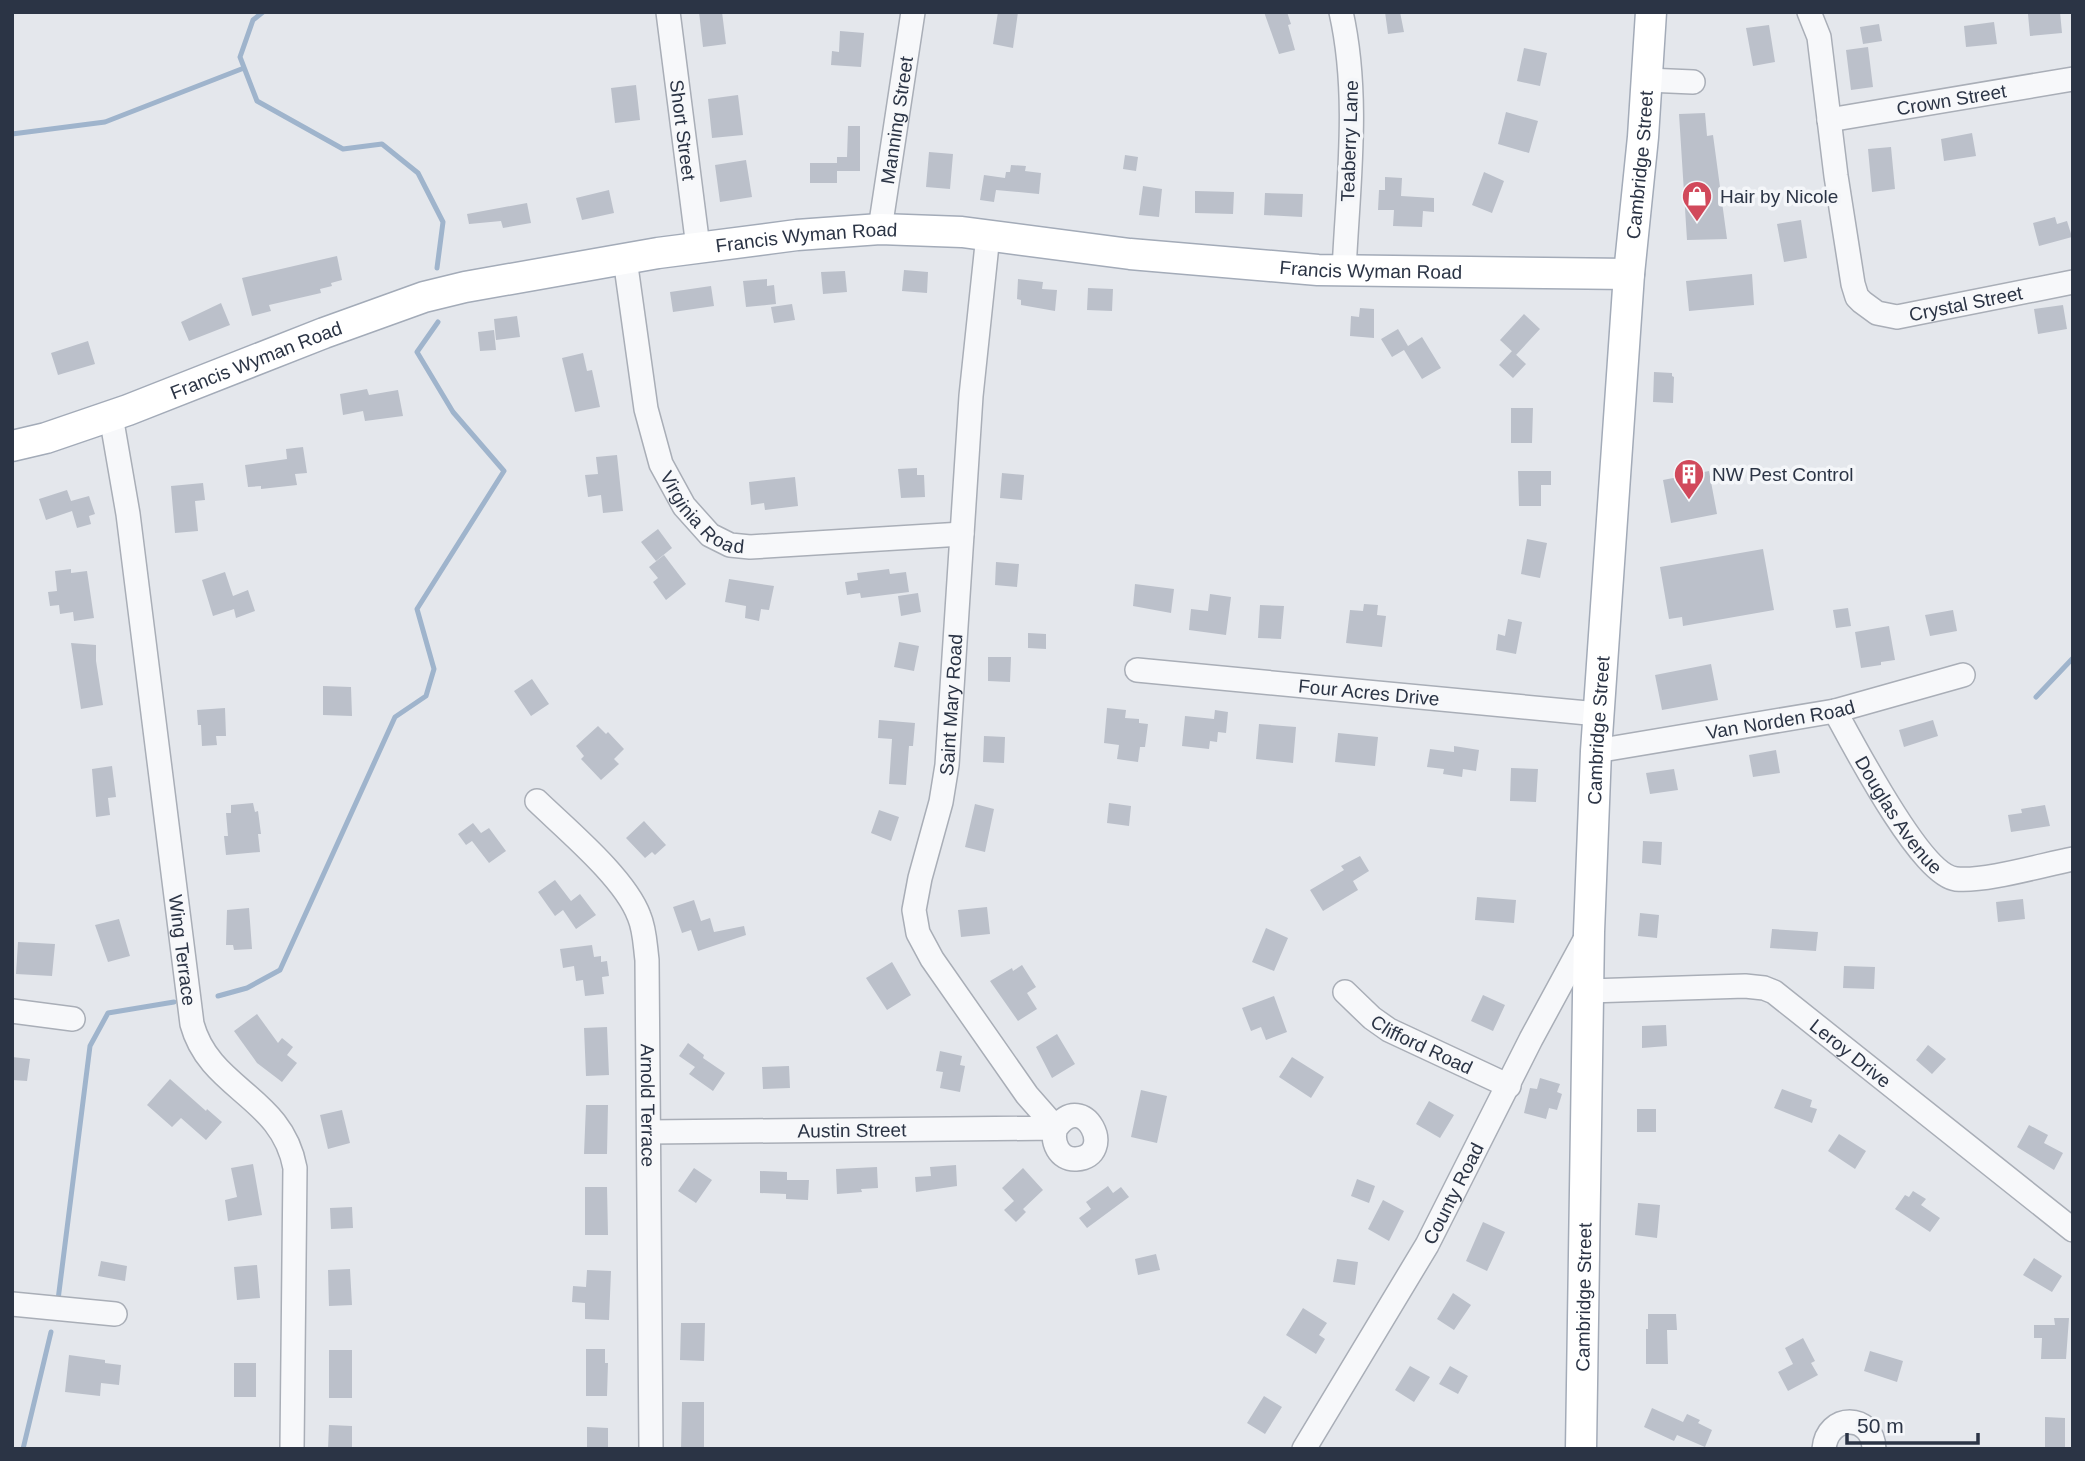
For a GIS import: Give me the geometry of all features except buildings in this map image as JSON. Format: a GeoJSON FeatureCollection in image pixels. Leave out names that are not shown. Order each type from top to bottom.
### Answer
{"type":"FeatureCollection","features":[{"type":"Feature","properties":{"kind":"main road","name":"Cambridge Street"},"geometry":{"type":"LineString","coordinates":[[1581,1449],[1588,991],[1596,751],[1629,274],[1651,12]]}},
{"type":"Feature","properties":{"kind":"main road","name":"Francis Wyman Road"},"geometry":{"type":"LineString","coordinates":[[12,446],[111,416],[408,302],[466,287],[625,258],[797,235],[880,229],[988,235],[1185,260],[1344,271],[1629,274]]}},
{"type":"Feature","properties":{"kind":"street","name":"Short Street"},"geometry":{"type":"LineString","coordinates":[[668,12],[698,247]]}},
{"type":"Feature","properties":{"kind":"street","name":"Manning Street"},"geometry":{"type":"LineString","coordinates":[[880,229],[913,12]]}},
{"type":"Feature","properties":{"kind":"street","name":"Teaberry Lane"},"geometry":{"type":"LineString","coordinates":[[1340,12],[1348,49],[1352,91],[1344,271]]}},
{"type":"Feature","properties":{"kind":"street"},"geometry":{"type":"LineString","coordinates":[[1809,12],[1819,37],[1829,120]]}},
{"type":"Feature","properties":{"kind":"street"},"geometry":{"type":"LineString","coordinates":[[1647,79],[1693,82]]}},
{"type":"Feature","properties":{"kind":"street","name":"Crown Street"},"geometry":{"type":"LineString","coordinates":[[1829,120],[2073,79]]}},
{"type":"Feature","properties":{"kind":"street","name":"Crystal Street"},"geometry":{"type":"LineString","coordinates":[[1829,120],[1857,297],[1877,313],[1897,317],[2073,282]]}},
{"type":"Feature","properties":{"kind":"street","name":"Saint Mary Road"},"geometry":{"type":"LineString","coordinates":[[988,235],[971,396],[944,786],[920,878],[914,919],[932,959],[1027,1095],[1056,1128]]}},
{"type":"Feature","properties":{"kind":"street","name":"Virginia Road"},"geometry":{"type":"LineString","coordinates":[[625,258],[646,410],[655,448],[675,493],[710,535],[730,545],[750,547],[961,534]]}},
{"type":"Feature","properties":{"kind":"street","name":"Wing Terrace"},"geometry":{"type":"LineString","coordinates":[[111,416],[130,527],[192,1024],[198,1043],[216,1068],[278,1124],[289,1145],[295,1168],[292,1449]]}},
{"type":"Feature","properties":{"kind":"street","name":"Four Acres Drive"},"geometry":{"type":"LineString","coordinates":[[1138,670],[1598,714]]}},
{"type":"Feature","properties":{"kind":"street","name":"Van Norden Road"},"geometry":{"type":"LineString","coordinates":[[1596,751],[1835,711],[1964,676]]}},
{"type":"Feature","properties":{"kind":"street","name":"Douglas Avenue"},"geometry":{"type":"LineString","coordinates":[[1835,711],[1904,828],[1924,856],[1947,876],[1956,879],[1980,877],[2073,859]]}},
{"type":"Feature","properties":{"kind":"street","name":"Arnold Terrace"},"geometry":{"type":"LineString","coordinates":[[537,801],[618,881],[636,907],[642,925],[647,960],[651,1449]]}},
{"type":"Feature","properties":{"kind":"street","name":"County Road"},"geometry":{"type":"LineString","coordinates":[[1304,1449],[1427,1245],[1531,1038],[1590,932]]}},
{"type":"Feature","properties":{"kind":"street","name":"Leroy Drive"},"geometry":{"type":"LineString","coordinates":[[1588,991],[1745,986],[1769,990],[2073,1230]]}},
{"type":"Feature","properties":{"kind":"street","name":"Clifford Road"},"geometry":{"type":"LineString","coordinates":[[1345,992],[1389,1030],[1509,1086]]}},
{"type":"Feature","properties":{"kind":"street"},"geometry":{"type":"LineString","coordinates":[[12,1011],[73,1018]]}},
{"type":"Feature","properties":{"kind":"street","name":"Austin Street"},"geometry":{"type":"LineString","coordinates":[[649,1132],[1056,1128]]}},
{"type":"Feature","properties":{"kind":"street"},"geometry":{"type":"LineString","coordinates":[[12,1304],[115,1314]]}},
{"type":"Feature","properties":{"kind":"street"},"geometry":{"type":"LineString","coordinates":[[1824,1449],[1826,1437],[1832,1429],[1841,1423],[1851,1422],[1869,1431],[1874,1449]]}},
{"type":"Feature","properties":{"kind":"waterway"},"geometry":{"type":"LineString","coordinates":[[263,12],[253,20],[240,57],[257,101],[343,149],[382,144],[418,173],[443,222],[437,268]]}},
{"type":"Feature","properties":{"kind":"waterway"},"geometry":{"type":"LineString","coordinates":[[12,134],[105,122],[244,68]]}},
{"type":"Feature","properties":{"kind":"waterway"},"geometry":{"type":"LineString","coordinates":[[218,996],[247,988],[280,970],[395,717],[426,696],[434,669],[417,609],[504,471],[453,412],[417,352],[438,322]]}},
{"type":"Feature","properties":{"kind":"waterway"},"geometry":{"type":"LineString","coordinates":[[2036,697],[2073,658]]}},
{"type":"Feature","properties":{"kind":"waterway"},"geometry":{"type":"LineString","coordinates":[[58,1300],[90,1046],[108,1013],[174,1002]]}},
{"type":"Feature","properties":{"kind":"waterway"},"geometry":{"type":"LineString","coordinates":[[23,1449],[51,1332]]}},
{"type":"Feature","properties":{"kind":"place","name":"Hair by Nicole"},"geometry":{"type":"Point","coordinates":[1697,223]}},
{"type":"Feature","properties":{"kind":"place","name":"NW Pest Control"},"geometry":{"type":"Point","coordinates":[1689,501]}}]}
